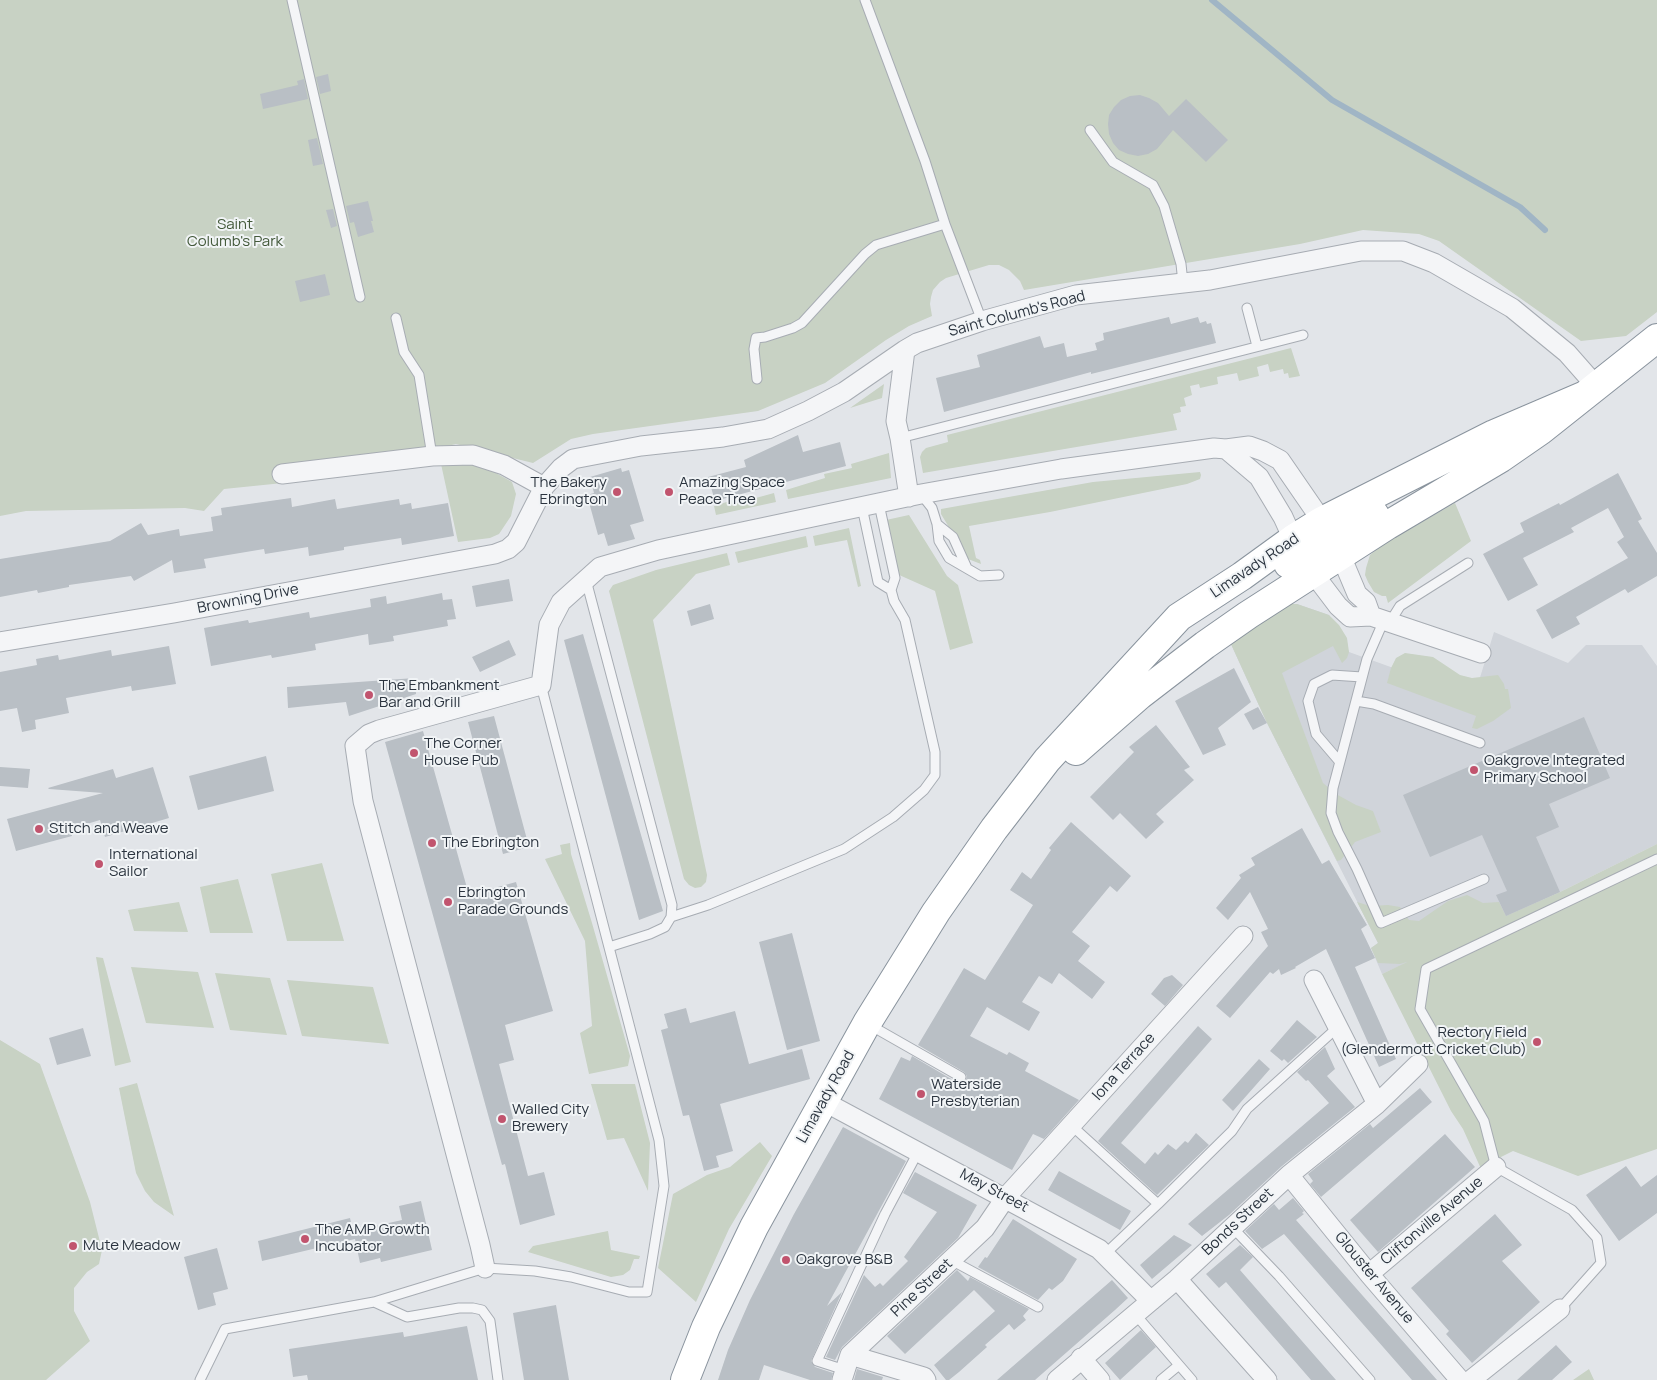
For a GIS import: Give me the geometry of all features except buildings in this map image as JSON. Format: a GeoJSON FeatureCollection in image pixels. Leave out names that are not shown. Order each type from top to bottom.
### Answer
{"type":"FeatureCollection","features":[{"type":"Feature","properties":{"kind":"highway","name":"Limavady Road"},"geometry":{"type":"LineString","coordinates":[[994,829],[1140,695],[1248,615],[1303,556],[1331,539],[1388,526],[1501,458],[1540,431],[1657,338]]}},
{"type":"Feature","properties":{"kind":"highway","name":"Limavady Road"},"geometry":{"type":"LineString","coordinates":[[685,1380],[706,1327],[754,1227],[867,1024],[936,912],[994,829],[1046,760],[1179,617],[1242,576],[1303,556],[1494,434],[1591,390]]}},
{"type":"Feature","properties":{"kind":"street","name":"Saint Columb's Road"},"geometry":{"type":"LineString","coordinates":[[496,554],[508,549],[516,542],[544,487],[561,468],[573,459],[649,445],[723,437],[768,429],[844,392],[905,350],[918,344],[982,321],[1076,295],[1210,280],[1361,251],[1403,251],[1434,263],[1512,308],[1567,353],[1591,390]]}},
{"type":"Feature","properties":{"kind":"street"},"geometry":{"type":"LineString","coordinates":[[905,350],[896,421],[915,496]]}},
{"type":"Feature","properties":{"kind":"street"},"geometry":{"type":"LineString","coordinates":[[484,1268],[480,1245],[364,801],[355,746],[369,734],[379,730],[541,684],[549,625],[561,602],[600,567],[658,550],[915,496],[1061,469],[1214,448],[1226,449],[1249,446],[1280,460],[1331,539],[1357,594],[1382,620]]}},
{"type":"Feature","properties":{"kind":"street"},"geometry":{"type":"LineString","coordinates":[[1226,449],[1259,477],[1283,517],[1303,556],[1338,606],[1350,617],[1382,620],[1481,653]]}},
{"type":"Feature","properties":{"kind":"street"},"geometry":{"type":"LineString","coordinates":[[282,474],[432,456],[473,455],[504,464],[544,487]]}},
{"type":"Feature","properties":{"kind":"street","name":"Browning Drive"},"geometry":{"type":"LineString","coordinates":[[0,642],[496,554]]}},
{"type":"Feature","properties":{"kind":"street","name":"Iona Terrace"},"geometry":{"type":"LineString","coordinates":[[1006,1197],[1243,936]]}},
{"type":"Feature","properties":{"kind":"street"},"geometry":{"type":"LineString","coordinates":[[1314,980],[1377,1104]]}},
{"type":"Feature","properties":{"kind":"street","name":"Bonds Street"},"geometry":{"type":"LineString","coordinates":[[1057,1380],[1081,1358],[1178,1279],[1289,1174],[1377,1104],[1418,1064]]}},
{"type":"Feature","properties":{"kind":"street","name":"May Street"},"geometry":{"type":"LineString","coordinates":[[823,1101],[1093,1245],[1105,1254],[1151,1301]]}},
{"type":"Feature","properties":{"kind":"street","name":"Cliftonville Avenue"},"geometry":{"type":"LineString","coordinates":[[1369,1274],[1496,1167]]}},
{"type":"Feature","properties":{"kind":"street","name":"Glouster Avenue"},"geometry":{"type":"LineString","coordinates":[[1289,1174],[1369,1274],[1460,1380]]}},
{"type":"Feature","properties":{"kind":"street","name":"Pine Street"},"geometry":{"type":"LineString","coordinates":[[846,1368],[951,1260],[985,1228],[1006,1197]]}},
{"type":"Feature","properties":{"kind":"street"},"geometry":{"type":"LineString","coordinates":[[1178,1279],[1267,1380]]}},
{"type":"Feature","properties":{"kind":"street"},"geometry":{"type":"LineString","coordinates":[[1471,1380],[1560,1309]]}},
{"type":"Feature","properties":{"kind":"street"},"geometry":{"type":"LineString","coordinates":[[1081,1358],[1100,1380]]}},
{"type":"Feature","properties":{"kind":"street"},"geometry":{"type":"LineString","coordinates":[[846,1368],[924,1378],[926,1380]]}},
{"type":"Feature","properties":{"kind":"lane"},"geometry":{"type":"LineString","coordinates":[[292,0],[360,296]]}},
{"type":"Feature","properties":{"kind":"lane"},"geometry":{"type":"LineString","coordinates":[[865,0],[925,161],[945,224],[982,321]]}},
{"type":"Feature","properties":{"kind":"lane"},"geometry":{"type":"LineString","coordinates":[[1090,130],[1113,162],[1153,186],[1164,206],[1170,225],[1181,264],[1183,283]]}},
{"type":"Feature","properties":{"kind":"lane"},"geometry":{"type":"LineString","coordinates":[[757,380],[754,349],[756,338],[765,338],[802,323],[865,254],[876,245],[945,224]]}},
{"type":"Feature","properties":{"kind":"lane"},"geometry":{"type":"LineString","coordinates":[[1247,308],[1257,346]]}},
{"type":"Feature","properties":{"kind":"lane"},"geometry":{"type":"LineString","coordinates":[[396,318],[404,352],[420,375],[432,456]]}},
{"type":"Feature","properties":{"kind":"lane"},"geometry":{"type":"LineString","coordinates":[[900,438],[1303,335]]}},
{"type":"Feature","properties":{"kind":"lane"},"geometry":{"type":"LineString","coordinates":[[915,496],[932,508],[937,524],[939,541],[949,558],[980,576],[998,575]]}},
{"type":"Feature","properties":{"kind":"lane"},"geometry":{"type":"LineString","coordinates":[[862,507],[878,582],[891,590]]}},
{"type":"Feature","properties":{"kind":"lane"},"geometry":{"type":"LineString","coordinates":[[671,916],[708,906],[844,849],[883,826],[924,790],[935,775],[935,752],[905,620],[894,601],[891,590],[894,578],[862,507]]}},
{"type":"Feature","properties":{"kind":"lane"},"geometry":{"type":"LineString","coordinates":[[937,524],[953,537],[967,568]]}},
{"type":"Feature","properties":{"kind":"lane"},"geometry":{"type":"LineString","coordinates":[[1468,563],[1400,606],[1382,620],[1362,677],[1339,761],[1333,788],[1331,812],[1338,832],[1381,923],[1484,879]]}},
{"type":"Feature","properties":{"kind":"lane"},"geometry":{"type":"LineString","coordinates":[[586,580],[672,904],[671,916],[665,927],[650,934],[609,947]]}},
{"type":"Feature","properties":{"kind":"lane"},"geometry":{"type":"LineString","coordinates":[[1339,761],[1316,734],[1308,701],[1314,684],[1332,675],[1362,677]]}},
{"type":"Feature","properties":{"kind":"lane"},"geometry":{"type":"LineString","coordinates":[[200,1380],[225,1329],[374,1302],[484,1268],[535,1271],[571,1277],[629,1292],[647,1292],[664,1186],[659,1140],[541,684]]}},
{"type":"Feature","properties":{"kind":"lane"},"geometry":{"type":"LineString","coordinates":[[1356,701],[1374,704],[1480,743]]}},
{"type":"Feature","properties":{"kind":"lane"},"geometry":{"type":"LineString","coordinates":[[1560,1309],[1602,1263],[1598,1238],[1572,1210],[1496,1167],[1484,1121],[1420,1009],[1426,969],[1657,859]]}},
{"type":"Feature","properties":{"kind":"lane"},"geometry":{"type":"LineString","coordinates":[[867,1024],[962,1077]]}},
{"type":"Feature","properties":{"kind":"lane"},"geometry":{"type":"LineString","coordinates":[[1105,1254],[1232,1131],[1247,1109],[1338,1027]]}},
{"type":"Feature","properties":{"kind":"lane"},"geometry":{"type":"LineString","coordinates":[[1071,1126],[1158,1204]]}},
{"type":"Feature","properties":{"kind":"lane"},"geometry":{"type":"LineString","coordinates":[[846,1368],[817,1361],[885,1214],[919,1151]]}},
{"type":"Feature","properties":{"kind":"lane"},"geometry":{"type":"LineString","coordinates":[[1232,1227],[1279,1276],[1370,1380]]}},
{"type":"Feature","properties":{"kind":"lane"},"geometry":{"type":"LineString","coordinates":[[951,1260],[1038,1308]]}},
{"type":"Feature","properties":{"kind":"lane"},"geometry":{"type":"LineString","coordinates":[[374,1302],[407,1317],[459,1308],[482,1310],[490,1321],[498,1380]]}},
{"type":"Feature","properties":{"kind":"lane"},"geometry":{"type":"LineString","coordinates":[[1135,1314],[1192,1380]]}},
{"type":"Feature","properties":{"kind":"lane"},"geometry":{"type":"LineString","coordinates":[[1161,1380],[1179,1366]]}},
{"type":"Feature","properties":{"kind":"shaded area","name":"Oakgrove Integrated Primary School"},"geometry":{"type":"Polygon","coordinates":[[[1292,604],[1329,615],[1349,652],[1474,697],[1494,632],[1568,663],[1586,645],[1642,645],[1657,666],[1657,844],[1560,892],[1382,974],[1371,948],[1378,943],[1267,723],[1230,642],[1292,604]]]}},
{"type":"Feature","properties":{"kind":"green space","name":"Saint Columb's Park"},"geometry":{"type":"Polygon","coordinates":[[[0,0],[1657,0],[1657,312],[1626,336],[1581,341],[1439,241],[1419,234],[1363,230],[1300,244],[1024,290],[1020,281],[1009,270],[999,265],[989,265],[946,278],[940,282],[933,290],[931,297],[932,316],[909,326],[886,340],[825,383],[758,411],[593,434],[571,439],[533,463],[456,444],[426,451],[282,464],[283,483],[224,489],[204,511],[185,508],[26,511],[0,516],[0,0]]]}},
{"type":"Feature","properties":{"kind":"green space"},"geometry":{"type":"Polygon","coordinates":[[[1291,348],[1300,376],[1289,378],[1288,373],[1284,374],[1283,369],[1270,372],[1268,364],[1257,367],[1259,376],[1239,381],[1237,373],[1217,377],[1218,384],[1200,388],[1199,384],[1190,386],[1192,395],[1184,398],[1186,406],[1180,407],[1181,412],[1173,414],[1177,430],[923,473],[920,457],[922,452],[926,448],[948,442],[947,435],[1291,348]]]}},
{"type":"Feature","properties":{"kind":"green space"},"geometry":{"type":"Polygon","coordinates":[[[884,384],[882,398],[850,408],[884,384]]]}},
{"type":"Feature","properties":{"kind":"green space"},"geometry":{"type":"Polygon","coordinates":[[[889,453],[891,478],[788,499],[786,490],[825,478],[824,474],[852,468],[851,464],[889,453]]]}},
{"type":"Feature","properties":{"kind":"green space"},"geometry":{"type":"Polygon","coordinates":[[[441,464],[480,464],[512,482],[516,494],[511,516],[499,534],[490,538],[458,542],[441,464]]]}},
{"type":"Feature","properties":{"kind":"green space"},"geometry":{"type":"Polygon","coordinates":[[[1200,472],[1200,479],[1187,484],[1050,512],[969,526],[976,558],[980,560],[981,564],[968,559],[941,514],[941,509],[1093,482],[1200,472]]]}},
{"type":"Feature","properties":{"kind":"green space"},"geometry":{"type":"Polygon","coordinates":[[[774,493],[776,502],[716,515],[714,506],[733,500],[734,504],[774,493]]]}},
{"type":"Feature","properties":{"kind":"green space"},"geometry":{"type":"Polygon","coordinates":[[[1455,503],[1471,541],[1388,603],[1386,596],[1374,592],[1365,575],[1370,555],[1382,545],[1455,503]]]}},
{"type":"Feature","properties":{"kind":"green space"},"geometry":{"type":"Polygon","coordinates":[[[909,515],[947,576],[958,585],[973,643],[950,650],[935,591],[897,574],[886,520],[909,515]]]}},
{"type":"Feature","properties":{"kind":"green space"},"geometry":{"type":"Polygon","coordinates":[[[849,528],[861,586],[858,587],[847,540],[815,546],[813,536],[849,528]]]}},
{"type":"Feature","properties":{"kind":"green space"},"geometry":{"type":"Polygon","coordinates":[[[806,536],[808,547],[738,563],[735,552],[806,536]]]}},
{"type":"Feature","properties":{"kind":"green space"},"geometry":{"type":"Polygon","coordinates":[[[727,553],[730,565],[696,574],[653,620],[707,875],[706,882],[701,887],[695,888],[684,879],[609,591],[613,585],[656,570],[727,553]]]}},
{"type":"Feature","properties":{"kind":"green space"},"geometry":{"type":"Polygon","coordinates":[[[1292,604],[1329,615],[1339,625],[1347,638],[1349,652],[1347,658],[1342,663],[1333,646],[1282,673],[1323,783],[1336,794],[1356,805],[1373,811],[1381,832],[1355,842],[1341,860],[1337,861],[1267,723],[1230,642],[1292,604]]]}},
{"type":"Feature","properties":{"kind":"green space"},"geometry":{"type":"Polygon","coordinates":[[[1405,653],[1433,657],[1460,675],[1472,678],[1498,675],[1505,689],[1508,689],[1511,708],[1493,721],[1477,729],[1472,728],[1476,716],[1387,683],[1396,658],[1405,653]]]}},
{"type":"Feature","properties":{"kind":"green space"},"geometry":{"type":"Polygon","coordinates":[[[570,843],[571,854],[630,1056],[628,1066],[589,1074],[580,1033],[592,1026],[585,941],[545,859],[562,854],[560,845],[570,843]]]}},
{"type":"Feature","properties":{"kind":"green space","name":"Rectory Field (Glendermott Cricket Club)"},"geometry":{"type":"Polygon","coordinates":[[[1657,844],[1657,1149],[1578,1176],[1513,1151],[1495,1160],[1482,1171],[1463,1129],[1451,1111],[1382,974],[1407,962],[1400,964],[1378,963],[1371,948],[1378,943],[1357,902],[1370,906],[1388,905],[1400,907],[1409,920],[1419,921],[1448,901],[1467,895],[1483,903],[1499,902],[1506,916],[1560,892],[1657,844]]]}},
{"type":"Feature","properties":{"kind":"green space"},"geometry":{"type":"Polygon","coordinates":[[[322,863],[344,941],[287,941],[271,874],[322,863]]]}},
{"type":"Feature","properties":{"kind":"green space"},"geometry":{"type":"Polygon","coordinates":[[[238,879],[253,933],[210,933],[200,887],[238,879]]]}},
{"type":"Feature","properties":{"kind":"green space"},"geometry":{"type":"Polygon","coordinates":[[[179,902],[188,932],[134,931],[128,910],[179,902]]]}},
{"type":"Feature","properties":{"kind":"green space"},"geometry":{"type":"Polygon","coordinates":[[[96,957],[103,958],[131,1062],[115,1066],[96,957]]]}},
{"type":"Feature","properties":{"kind":"green space"},"geometry":{"type":"Polygon","coordinates":[[[131,967],[198,972],[214,1028],[146,1023],[131,967]]]}},
{"type":"Feature","properties":{"kind":"green space"},"geometry":{"type":"Polygon","coordinates":[[[215,973],[270,978],[287,1035],[230,1030],[215,973]]]}},
{"type":"Feature","properties":{"kind":"green space"},"geometry":{"type":"Polygon","coordinates":[[[287,980],[373,987],[389,1044],[302,1036],[287,980]]]}},
{"type":"Feature","properties":{"kind":"green space"},"geometry":{"type":"Polygon","coordinates":[[[0,1040],[40,1064],[90,1202],[102,1250],[99,1264],[87,1272],[74,1288],[74,1311],[90,1341],[46,1380],[0,1380],[0,1040]]]}},
{"type":"Feature","properties":{"kind":"green space"},"geometry":{"type":"Polygon","coordinates":[[[137,1083],[174,1216],[154,1202],[145,1191],[136,1173],[119,1088],[137,1083]]]}},
{"type":"Feature","properties":{"kind":"green space"},"geometry":{"type":"Polygon","coordinates":[[[591,1084],[635,1084],[650,1143],[648,1191],[624,1138],[607,1140],[591,1084]]]}},
{"type":"Feature","properties":{"kind":"green space"},"geometry":{"type":"Polygon","coordinates":[[[760,1142],[772,1156],[729,1229],[696,1302],[658,1268],[673,1194],[707,1175],[730,1167],[760,1142]]]}},
{"type":"Feature","properties":{"kind":"green space"},"geometry":{"type":"Polygon","coordinates":[[[608,1231],[611,1250],[640,1256],[639,1259],[634,1259],[630,1270],[623,1275],[611,1277],[528,1252],[533,1246],[608,1231]]]}},
{"type":"Feature","properties":{"kind":"green space"},"geometry":{"type":"Polygon","coordinates":[[[1589,1369],[1594,1380],[1573,1380],[1589,1369]]]}},
{"type":"Feature","properties":{"kind":"waterway"},"geometry":{"type":"LineString","coordinates":[[1212,0],[1332,100],[1520,207],[1545,230]]}},
{"type":"Feature","properties":{"kind":"place","name":"The Bakery Ebrington"},"geometry":{"type":"Point","coordinates":[617,492]}},
{"type":"Feature","properties":{"kind":"place","name":"Amazing Space Peace Tree"},"geometry":{"type":"Point","coordinates":[669,492]}},
{"type":"Feature","properties":{"kind":"place","name":"The Embankment Bar and Grill"},"geometry":{"type":"Point","coordinates":[369,695]}},
{"type":"Feature","properties":{"kind":"place","name":"The Corner House Pub"},"geometry":{"type":"Point","coordinates":[414,753]}},
{"type":"Feature","properties":{"kind":"place","name":"Oakgrove Integrated Primary School"},"geometry":{"type":"Point","coordinates":[1474,770]}},
{"type":"Feature","properties":{"kind":"place","name":"Stitch and Weave"},"geometry":{"type":"Point","coordinates":[39,829]}},
{"type":"Feature","properties":{"kind":"place","name":"The Ebrington"},"geometry":{"type":"Point","coordinates":[432,843]}},
{"type":"Feature","properties":{"kind":"place","name":"International Sailor"},"geometry":{"type":"Point","coordinates":[99,864]}},
{"type":"Feature","properties":{"kind":"place","name":"Ebrington Parade Grounds"},"geometry":{"type":"Point","coordinates":[448,902]}},
{"type":"Feature","properties":{"kind":"place","name":"Rectory Field (Glendermott Cricket Club)"},"geometry":{"type":"Point","coordinates":[1537,1042]}},
{"type":"Feature","properties":{"kind":"place","name":"Waterside Presbyterian"},"geometry":{"type":"Point","coordinates":[921,1094]}},
{"type":"Feature","properties":{"kind":"place","name":"Walled City Brewery"},"geometry":{"type":"Point","coordinates":[502,1119]}},
{"type":"Feature","properties":{"kind":"place","name":"The AMP Growth Incubator"},"geometry":{"type":"Point","coordinates":[305,1239]}},
{"type":"Feature","properties":{"kind":"place","name":"Mute Meadow"},"geometry":{"type":"Point","coordinates":[73,1246]}},
{"type":"Feature","properties":{"kind":"place","name":"Oakgrove B&B"},"geometry":{"type":"Point","coordinates":[786,1260]}}]}
